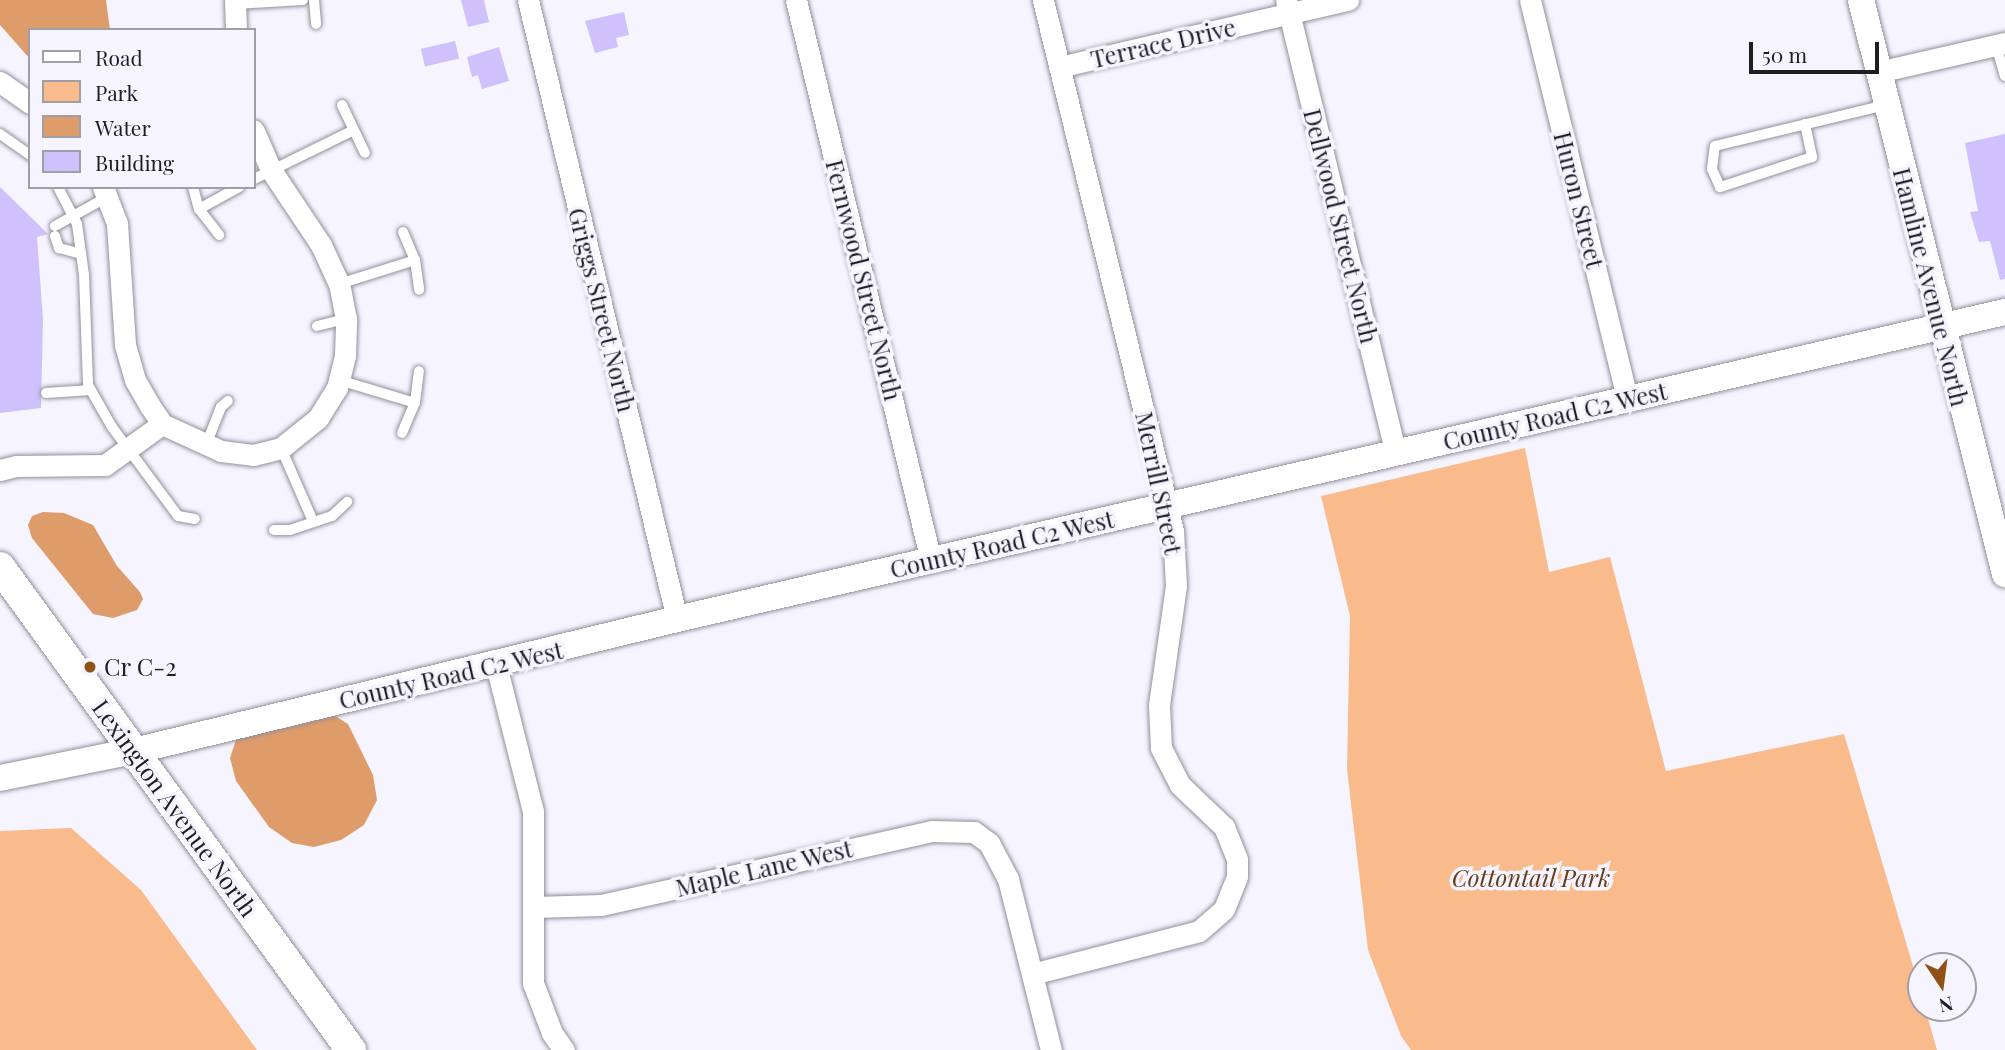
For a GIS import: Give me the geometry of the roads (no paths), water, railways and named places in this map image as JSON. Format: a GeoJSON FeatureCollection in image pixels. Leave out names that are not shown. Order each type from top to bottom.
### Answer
{"type":"FeatureCollection","features":[{"type":"Feature","properties":{"kind":"main road","name":"Lexington Avenue North"},"geometry":{"type":"LineString","coordinates":[[0,566],[351,1050]]}},
{"type":"Feature","properties":{"kind":"street","name":"Griggs Street North"},"geometry":{"type":"LineString","coordinates":[[528,0],[677,619]]}},
{"type":"Feature","properties":{"kind":"street","name":"Fernwood Street North"},"geometry":{"type":"LineString","coordinates":[[796,0],[931,561]]}},
{"type":"Feature","properties":{"kind":"street","name":"Merrill Street"},"geometry":{"type":"LineString","coordinates":[[1032,974],[1199,932],[1224,909],[1233,893],[1237,859],[1232,842],[1212,814],[1180,785],[1168,766],[1158,729],[1177,559],[1167,506],[1043,0]]}},
{"type":"Feature","properties":{"kind":"street","name":"Terrace Drive"},"geometry":{"type":"LineString","coordinates":[[1059,67],[1288,7],[1348,0]]}},
{"type":"Feature","properties":{"kind":"street","name":"Huron Street"},"geometry":{"type":"LineString","coordinates":[[1530,0],[1627,399]]}},
{"type":"Feature","properties":{"kind":"street","name":"Hamline Avenue North"},"geometry":{"type":"LineString","coordinates":[[1861,0],[1940,327],[2005,574]]}},
{"type":"Feature","properties":{"kind":"street"},"geometry":{"type":"LineString","coordinates":[[235,2],[236,28]]}},
{"type":"Feature","properties":{"kind":"street","name":"Dellwood Street North"},"geometry":{"type":"LineString","coordinates":[[1288,7],[1396,453]]}},
{"type":"Feature","properties":{"kind":"street"},"geometry":{"type":"LineString","coordinates":[[1878,72],[2001,44]]}},
{"type":"Feature","properties":{"kind":"street"},"geometry":{"type":"LineString","coordinates":[[0,82],[28,102]]}},
{"type":"Feature","properties":{"kind":"street"},"geometry":{"type":"LineString","coordinates":[[105,192],[117,224],[125,345],[135,380],[162,424],[206,444],[253,455],[281,447],[318,418],[339,380],[346,319],[339,284],[321,245],[262,174],[256,142]]}},
{"type":"Feature","properties":{"kind":"street","name":"County Road C2 West"},"geometry":{"type":"LineString","coordinates":[[0,778],[134,751],[677,619],[2005,312]]}},
{"type":"Feature","properties":{"kind":"street"},"geometry":{"type":"LineString","coordinates":[[0,470],[16,466],[105,465],[162,424]]}},
{"type":"Feature","properties":{"kind":"street"},"geometry":{"type":"LineString","coordinates":[[496,665],[533,811],[533,983],[552,1033],[564,1050]]}},
{"type":"Feature","properties":{"kind":"street","name":"Maple Lane West"},"geometry":{"type":"LineString","coordinates":[[534,907],[601,905],[931,831],[974,832],[989,843],[1008,879],[1032,974]]}},
{"type":"Feature","properties":{"kind":"street"},"geometry":{"type":"LineString","coordinates":[[1032,974],[1051,1050]]}},
{"type":"Feature","properties":{"kind":"lane"},"geometry":{"type":"LineString","coordinates":[[235,2],[303,0]]}},
{"type":"Feature","properties":{"kind":"lane"},"geometry":{"type":"LineString","coordinates":[[314,0],[316,24]]}},
{"type":"Feature","properties":{"kind":"lane"},"geometry":{"type":"LineString","coordinates":[[2001,44],[2005,76]]}},
{"type":"Feature","properties":{"kind":"lane"},"geometry":{"type":"LineString","coordinates":[[342,105],[352,131],[365,153]]}},
{"type":"Feature","properties":{"kind":"lane"},"geometry":{"type":"LineString","coordinates":[[1805,124],[1812,157],[1720,187],[1712,169],[1715,146],[1805,124],[1886,105]]}},
{"type":"Feature","properties":{"kind":"lane"},"geometry":{"type":"LineString","coordinates":[[262,174],[352,131]]}},
{"type":"Feature","properties":{"kind":"lane"},"geometry":{"type":"LineString","coordinates":[[0,134],[28,154]]}},
{"type":"Feature","properties":{"kind":"lane"},"geometry":{"type":"LineString","coordinates":[[59,189],[71,214],[81,254],[92,390],[129,450],[178,516],[195,519]]}},
{"type":"Feature","properties":{"kind":"lane"},"geometry":{"type":"LineString","coordinates":[[194,189],[199,209],[219,235]]}},
{"type":"Feature","properties":{"kind":"lane"},"geometry":{"type":"LineString","coordinates":[[199,209],[235,189]]}},
{"type":"Feature","properties":{"kind":"lane"},"geometry":{"type":"LineString","coordinates":[[81,254],[59,248],[55,231],[71,214],[105,192]]}},
{"type":"Feature","properties":{"kind":"lane"},"geometry":{"type":"LineString","coordinates":[[403,232],[415,260],[419,290]]}},
{"type":"Feature","properties":{"kind":"lane"},"geometry":{"type":"LineString","coordinates":[[339,284],[415,260]]}},
{"type":"Feature","properties":{"kind":"lane"},"geometry":{"type":"LineString","coordinates":[[317,326],[346,319]]}},
{"type":"Feature","properties":{"kind":"lane"},"geometry":{"type":"LineString","coordinates":[[402,433],[415,403],[419,370]]}},
{"type":"Feature","properties":{"kind":"lane"},"geometry":{"type":"LineString","coordinates":[[339,380],[415,403]]}},
{"type":"Feature","properties":{"kind":"lane"},"geometry":{"type":"LineString","coordinates":[[46,393],[92,390]]}},
{"type":"Feature","properties":{"kind":"lane"},"geometry":{"type":"LineString","coordinates":[[206,444],[221,407],[228,401]]}},
{"type":"Feature","properties":{"kind":"lane"},"geometry":{"type":"LineString","coordinates":[[281,447],[312,519]]}},
{"type":"Feature","properties":{"kind":"lane"},"geometry":{"type":"LineString","coordinates":[[274,530],[290,530],[312,519],[332,516],[347,502]]}},
{"type":"Feature","properties":{"kind":"water"},"geometry":{"type":"Polygon","coordinates":[[[0,0],[106,0],[110,28],[28,28],[28,57],[0,25],[0,0]]]}},
{"type":"Feature","properties":{"kind":"water"},"geometry":{"type":"Polygon","coordinates":[[[43,512],[64,513],[93,525],[117,566],[140,592],[143,599],[137,610],[113,618],[93,614],[32,538],[28,525],[32,516],[43,512]]]}},
{"type":"Feature","properties":{"kind":"water"},"geometry":{"type":"Polygon","coordinates":[[[309,713],[335,716],[348,724],[373,775],[377,800],[364,825],[341,840],[314,847],[292,843],[269,827],[236,781],[230,758],[239,731],[309,713]]]}},
{"type":"Feature","properties":{"kind":"place","name":"Cr C-2"},"geometry":{"type":"Point","coordinates":[90,667]}},
{"type":"Feature","properties":{"kind":"park label","name":"Cottontail Park"},"geometry":{"type":"Point","coordinates":[1531,878]}}]}
